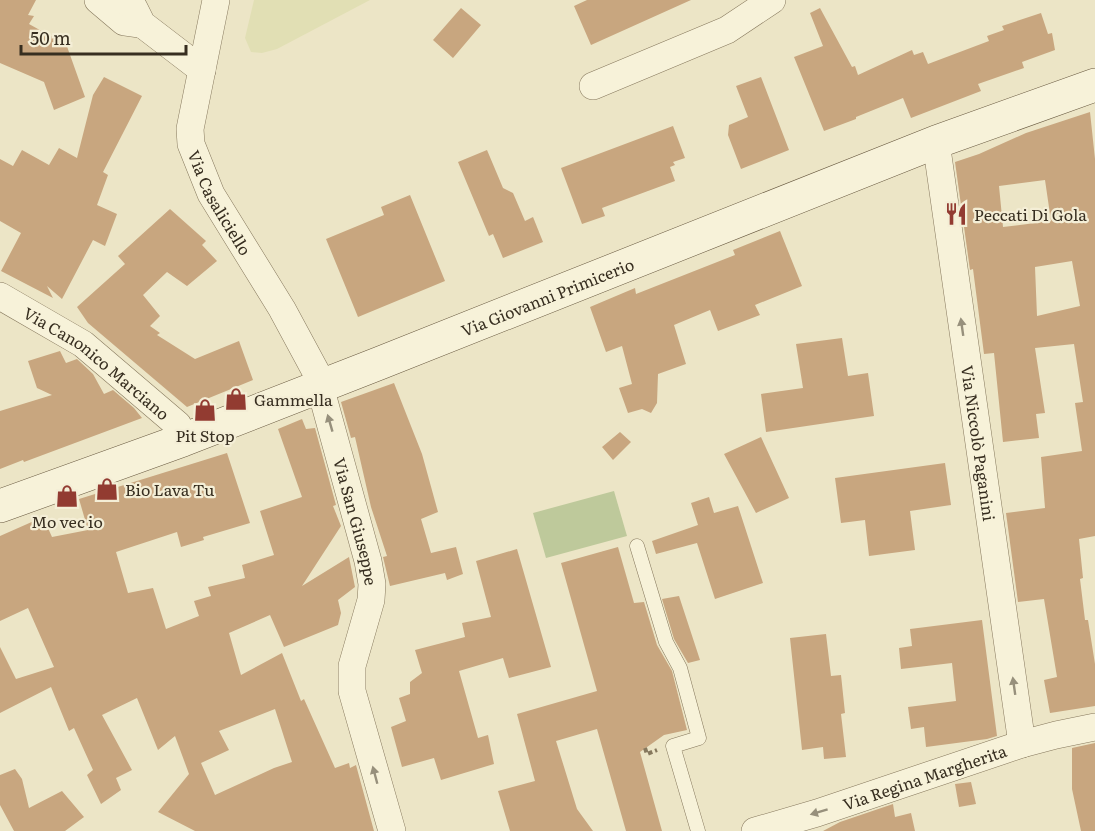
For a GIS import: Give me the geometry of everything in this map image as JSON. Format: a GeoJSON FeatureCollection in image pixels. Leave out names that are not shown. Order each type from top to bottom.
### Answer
{"type":"FeatureCollection","features":[{"type":"Feature","properties":{"kind":"street"},"geometry":{"type":"LineString","coordinates":[[98,0],[124,22],[142,24]]}},
{"type":"Feature","properties":{"kind":"street"},"geometry":{"type":"LineString","coordinates":[[124,0],[134,8],[142,24],[202,70]]}},
{"type":"Feature","properties":{"kind":"street","name":"Via Casaliciello"},"geometry":{"type":"LineString","coordinates":[[216,0],[190,129],[191,144],[211,194],[282,309],[316,372],[320,386]]}},
{"type":"Feature","properties":{"kind":"street"},"geometry":{"type":"LineString","coordinates":[[593,86],[727,30],[772,0]]}},
{"type":"Feature","properties":{"kind":"street","name":"Via Giovanni Primicerio"},"geometry":{"type":"LineString","coordinates":[[0,506],[183,440],[936,141],[1095,85]]}},
{"type":"Feature","properties":{"kind":"street","name":"Via Niccolò Paganini"},"geometry":{"type":"LineString","coordinates":[[936,141],[1022,744]]}},
{"type":"Feature","properties":{"kind":"street","name":"Via Canonico Marciano"},"geometry":{"type":"LineString","coordinates":[[0,296],[84,344],[178,425],[183,440]]}},
{"type":"Feature","properties":{"kind":"street","name":"Via San Giuseppe"},"geometry":{"type":"LineString","coordinates":[[320,386],[368,561],[372,584],[371,600],[352,666],[352,691],[392,831]]}},
{"type":"Feature","properties":{"kind":"street","name":"Via Regina Margherita"},"geometry":{"type":"LineString","coordinates":[[755,831],[818,813],[1022,744],[1095,727]]}},
{"type":"Feature","properties":{"kind":"lane"},"geometry":{"type":"LineString","coordinates":[[637,546],[666,642],[680,668],[699,738],[672,746],[698,831]]}},
{"type":"Feature","properties":{"kind":"shaded area"},"geometry":{"type":"Polygon","coordinates":[[[254,0],[370,0],[277,49],[262,53],[251,52],[245,38],[254,0]]]}},
{"type":"Feature","properties":{"kind":"green space"},"geometry":{"type":"Polygon","coordinates":[[[614,491],[627,536],[546,558],[533,513],[614,491]]]}},
{"type":"Feature","properties":{"kind":"building"},"geometry":{"type":"Polygon","coordinates":[[[0,0],[36,0],[28,15],[34,16],[29,24],[56,39],[64,38],[85,97],[54,110],[44,82],[0,63],[0,0]]]}},
{"type":"Feature","properties":{"kind":"building"},"geometry":{"type":"Polygon","coordinates":[[[587,0],[691,0],[591,45],[574,6],[587,0]]]}},
{"type":"Feature","properties":{"kind":"building"},"geometry":{"type":"Polygon","coordinates":[[[461,8],[481,25],[453,58],[433,40],[461,8]]]}},
{"type":"Feature","properties":{"kind":"building"},"geometry":{"type":"Polygon","coordinates":[[[820,8],[852,67],[855,66],[858,75],[912,50],[914,55],[923,52],[928,64],[989,41],[987,36],[1004,30],[1002,26],[1041,13],[1048,34],[1052,33],[1055,50],[1022,62],[1024,68],[978,84],[981,91],[911,118],[903,98],[824,131],[794,57],[823,46],[810,13],[820,8]]]}},
{"type":"Feature","properties":{"kind":"building"},"geometry":{"type":"Polygon","coordinates":[[[104,77],[142,96],[103,172],[108,175],[97,205],[117,214],[105,246],[93,240],[62,299],[47,286],[53,298],[1,271],[21,233],[0,221],[0,159],[13,166],[22,150],[49,165],[59,148],[77,158],[93,95],[104,77]]]}},
{"type":"Feature","properties":{"kind":"building"},"geometry":{"type":"Polygon","coordinates":[[[761,77],[789,150],[741,169],[728,135],[729,125],[748,117],[736,86],[761,77]]]}},
{"type":"Feature","properties":{"kind":"building"},"geometry":{"type":"Polygon","coordinates":[[[1090,112],[1095,159],[1095,536],[1079,539],[1083,578],[1080,579],[1085,620],[1088,620],[1095,664],[1095,706],[1050,713],[1044,680],[1057,677],[1044,599],[1018,602],[1006,513],[1045,508],[1041,457],[1082,451],[1075,403],[1083,402],[1074,344],[1035,348],[1045,413],[1036,414],[1039,438],[1003,442],[994,353],[984,354],[973,269],[970,270],[955,162],[1026,133],[1090,112]],[[1045,180],[999,186],[1003,227],[1051,221],[1045,180]],[[1072,261],[1035,267],[1037,316],[1080,306],[1072,261]]]}},
{"type":"Feature","properties":{"kind":"building"},"geometry":{"type":"Polygon","coordinates":[[[673,126],[685,158],[673,162],[675,165],[670,167],[675,181],[602,208],[605,216],[582,224],[561,168],[673,126]]]}},
{"type":"Feature","properties":{"kind":"building"},"geometry":{"type":"Polygon","coordinates":[[[487,150],[503,188],[513,193],[525,221],[533,217],[543,242],[503,258],[493,234],[489,236],[458,162],[487,150]]]}},
{"type":"Feature","properties":{"kind":"building"},"geometry":{"type":"Polygon","coordinates":[[[410,195],[445,281],[358,317],[326,239],[384,215],[381,207],[410,195]]]}},
{"type":"Feature","properties":{"kind":"building"},"geometry":{"type":"Polygon","coordinates":[[[170,209],[206,241],[202,245],[217,261],[187,286],[167,272],[143,295],[160,316],[150,326],[160,333],[157,335],[195,359],[239,341],[253,380],[187,407],[88,323],[77,307],[125,264],[118,256],[170,209]]]}},
{"type":"Feature","properties":{"kind":"building"},"geometry":{"type":"Polygon","coordinates":[[[780,231],[802,286],[755,305],[760,315],[718,331],[710,310],[674,325],[686,364],[658,374],[657,403],[651,413],[642,409],[628,413],[619,388],[632,384],[622,346],[606,352],[590,307],[635,288],[636,294],[735,255],[733,250],[780,231]]]}},
{"type":"Feature","properties":{"kind":"building"},"geometry":{"type":"Polygon","coordinates":[[[842,338],[848,376],[868,373],[874,416],[766,432],[761,394],[803,388],[796,344],[842,338]]]}},
{"type":"Feature","properties":{"kind":"building"},"geometry":{"type":"Polygon","coordinates":[[[60,351],[66,363],[77,359],[93,374],[104,394],[113,390],[142,418],[0,469],[0,411],[52,395],[37,388],[28,361],[60,351]]]}},
{"type":"Feature","properties":{"kind":"building"},"geometry":{"type":"Polygon","coordinates":[[[394,383],[422,454],[438,512],[421,519],[431,553],[456,547],[463,574],[447,580],[445,573],[390,586],[383,557],[387,556],[371,507],[355,437],[351,438],[341,402],[394,383]]]}},
{"type":"Feature","properties":{"kind":"building"},"geometry":{"type":"Polygon","coordinates":[[[302,419],[306,429],[315,428],[336,505],[333,506],[341,526],[302,586],[349,557],[355,587],[338,600],[341,613],[338,625],[284,647],[270,615],[229,633],[241,675],[282,653],[301,701],[304,699],[335,768],[349,763],[350,768],[356,765],[374,831],[195,831],[158,812],[189,774],[175,736],[158,750],[137,698],[102,715],[132,770],[116,778],[121,790],[101,804],[87,775],[93,770],[74,728],[69,731],[51,687],[0,713],[0,647],[16,679],[54,667],[28,608],[0,621],[0,536],[43,517],[52,537],[88,530],[79,499],[227,453],[250,523],[203,537],[204,540],[181,547],[177,532],[116,552],[128,593],[153,588],[166,629],[199,616],[194,601],[211,596],[208,587],[245,578],[242,565],[274,555],[260,511],[302,497],[278,429],[302,419]],[[275,709],[219,731],[229,750],[201,763],[215,795],[292,762],[275,709]]]}},
{"type":"Feature","properties":{"kind":"building"},"geometry":{"type":"Polygon","coordinates":[[[620,432],[631,442],[613,460],[602,447],[620,432]]]}},
{"type":"Feature","properties":{"kind":"building"},"geometry":{"type":"Polygon","coordinates":[[[761,437],[789,498],[756,513],[724,454],[761,437]]]}},
{"type":"Feature","properties":{"kind":"building"},"geometry":{"type":"Polygon","coordinates":[[[945,463],[951,505],[910,511],[915,550],[869,556],[865,520],[841,523],[835,478],[945,463]]]}},
{"type":"Feature","properties":{"kind":"building"},"geometry":{"type":"Polygon","coordinates":[[[709,497],[714,513],[738,506],[763,583],[715,599],[697,543],[656,554],[652,541],[698,525],[691,503],[709,497]]]}},
{"type":"Feature","properties":{"kind":"building"},"geometry":{"type":"Polygon","coordinates":[[[618,547],[634,603],[644,602],[657,645],[672,671],[687,730],[664,735],[640,752],[662,831],[626,831],[597,729],[556,741],[577,809],[593,831],[510,831],[498,791],[535,781],[517,714],[597,691],[561,563],[618,547]]]}},
{"type":"Feature","properties":{"kind":"building"},"geometry":{"type":"Polygon","coordinates":[[[517,549],[551,667],[509,678],[503,658],[459,671],[478,738],[488,735],[494,764],[441,780],[434,758],[402,767],[391,727],[406,721],[399,698],[410,694],[410,682],[422,673],[415,650],[465,637],[462,623],[491,617],[476,561],[517,549]]]}},
{"type":"Feature","properties":{"kind":"building"},"geometry":{"type":"Polygon","coordinates":[[[679,596],[700,660],[688,663],[674,639],[662,599],[679,596]]]}},
{"type":"Feature","properties":{"kind":"building"},"geometry":{"type":"Polygon","coordinates":[[[982,620],[997,736],[926,747],[924,727],[911,729],[908,707],[956,701],[952,663],[901,669],[899,648],[912,646],[910,629],[982,620]]]}},
{"type":"Feature","properties":{"kind":"building"},"geometry":{"type":"Polygon","coordinates":[[[826,634],[831,676],[841,675],[845,713],[841,714],[846,757],[824,759],[823,747],[802,750],[790,638],[826,634]]]}},
{"type":"Feature","properties":{"kind":"building"},"geometry":{"type":"Polygon","coordinates":[[[1095,743],[1095,831],[1081,831],[1072,789],[1072,748],[1095,743]]]}},
{"type":"Feature","properties":{"kind":"building"},"geometry":{"type":"Polygon","coordinates":[[[15,769],[22,779],[29,808],[62,791],[84,817],[65,831],[14,831],[0,805],[0,775],[15,769]]]}},
{"type":"Feature","properties":{"kind":"building"},"geometry":{"type":"Polygon","coordinates":[[[971,782],[976,804],[959,807],[955,784],[971,782]]]}},
{"type":"Feature","properties":{"kind":"building"},"geometry":{"type":"Polygon","coordinates":[[[893,804],[895,817],[911,813],[915,831],[823,831],[840,822],[893,804]]]}},
{"type":"Feature","properties":{"kind":"place","name":"Peccati Di Gola"},"geometry":{"type":"Point","coordinates":[956,214]}},
{"type":"Feature","properties":{"kind":"place","name":"Gammella"},"geometry":{"type":"Point","coordinates":[236,399]}},
{"type":"Feature","properties":{"kind":"place","name":"Pit Stop"},"geometry":{"type":"Point","coordinates":[205,410]}},
{"type":"Feature","properties":{"kind":"place","name":"Bio Lava Tu"},"geometry":{"type":"Point","coordinates":[107,489]}},
{"type":"Feature","properties":{"kind":"place","name":"Mo vec io"},"geometry":{"type":"Point","coordinates":[67,496]}}]}
